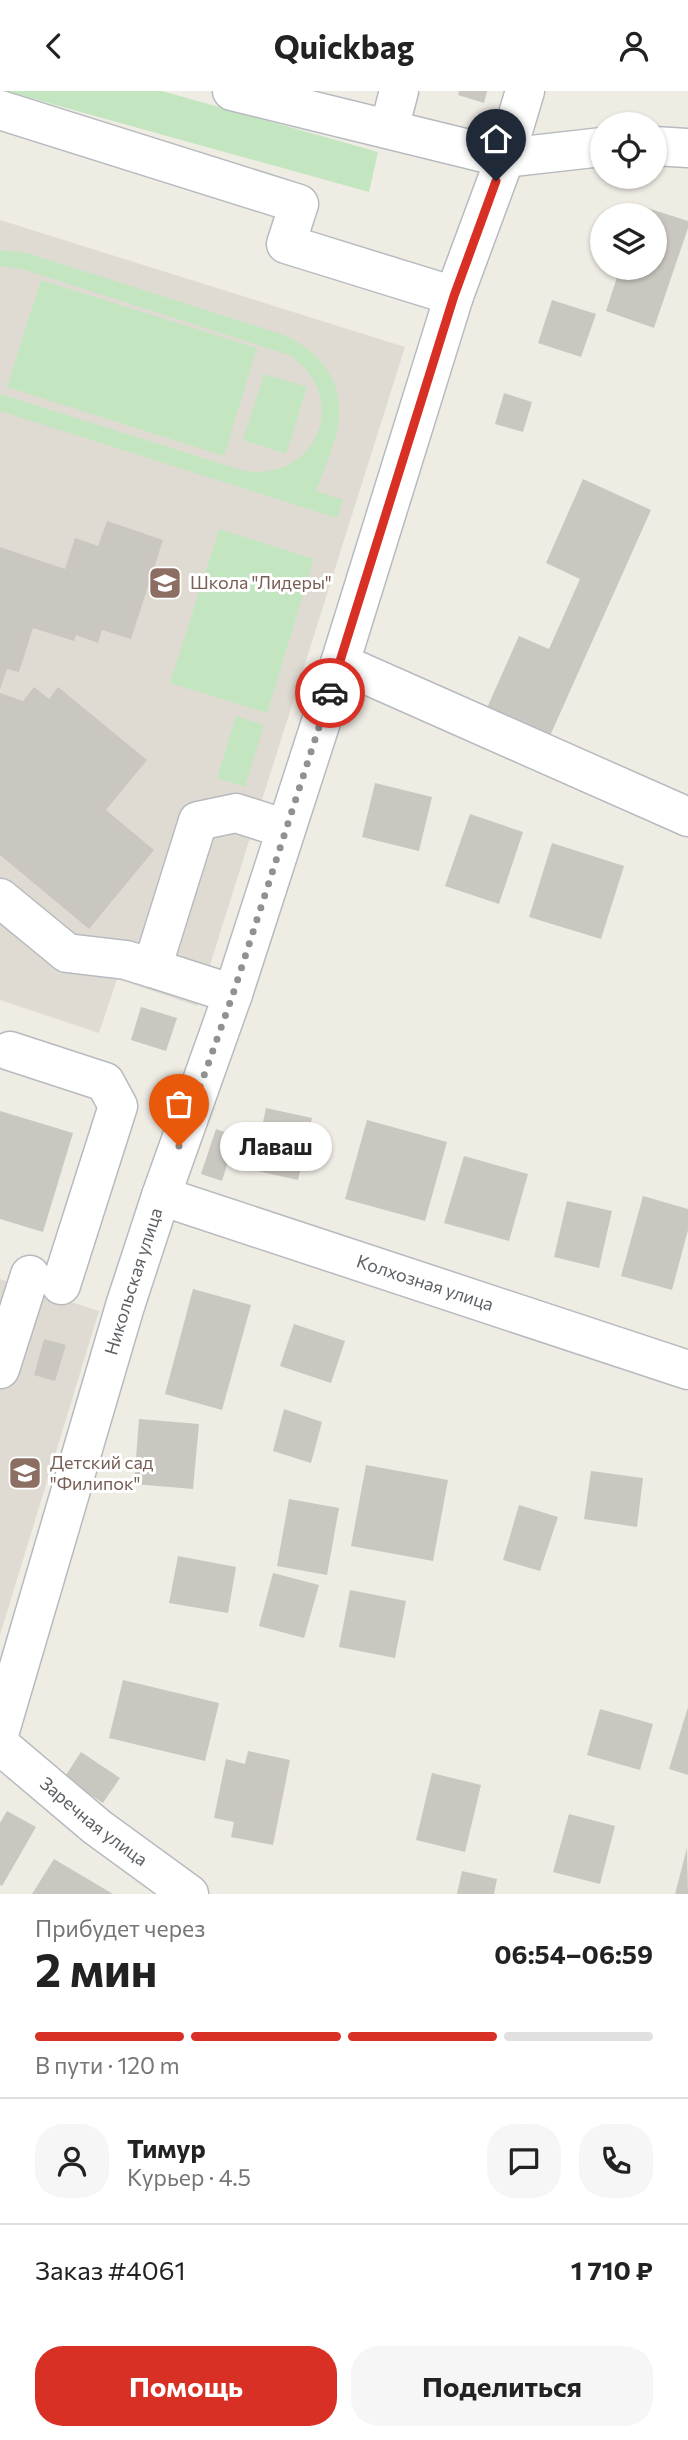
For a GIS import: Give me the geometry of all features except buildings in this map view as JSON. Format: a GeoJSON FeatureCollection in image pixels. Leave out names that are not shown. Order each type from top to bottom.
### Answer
{"type":"FeatureCollection","features":[{"type":"Feature","properties":{"kind":"street"},"geometry":{"type":"LineString","coordinates":[[232,91],[505,158],[590,148]]}},
{"type":"Feature","properties":{"kind":"street"},"geometry":{"type":"LineString","coordinates":[[389,129],[399,91]]}},
{"type":"Feature","properties":{"kind":"street","name":"Никольская улица"},"geometry":{"type":"LineString","coordinates":[[0,1731],[125,1306],[233,994],[454,296],[505,158],[525,91]]}},
{"type":"Feature","properties":{"kind":"street"},"geometry":{"type":"LineString","coordinates":[[0,110],[299,204],[286,244],[454,296]]}},
{"type":"Feature","properties":{"kind":"street"},"geometry":{"type":"LineString","coordinates":[[667,147],[688,148]]}},
{"type":"Feature","properties":{"kind":"street"},"geometry":{"type":"LineString","coordinates":[[340,663],[688,817]]}},
{"type":"Feature","properties":{"kind":"street"},"geometry":{"type":"LineString","coordinates":[[152,968],[198,821],[236,813],[286,829]]}},
{"type":"Feature","properties":{"kind":"street"},"geometry":{"type":"LineString","coordinates":[[0,898],[67,953],[126,960],[233,994]]}},
{"type":"Feature","properties":{"kind":"street"},"geometry":{"type":"LineString","coordinates":[[0,1369],[46,1280],[118,1107],[105,1082],[10,1051]]}},
{"type":"Feature","properties":{"kind":"street","name":"Колхозная улица"},"geometry":{"type":"LineString","coordinates":[[161,1196],[688,1370]]}},
{"type":"Feature","properties":{"kind":"street","name":"Заречная улица"},"geometry":{"type":"LineString","coordinates":[[0,1745],[97,1827],[189,1894]]}},
{"type":"Feature","properties":{"kind":"shaded area","name":"Школа \"Лидеры\""},"geometry":{"type":"Polygon","coordinates":[[[0,220],[405,347],[197,1006],[117,979],[99,1033],[0,1000],[0,220]]]}},
{"type":"Feature","properties":{"kind":"shaded area","name":"Детский сад \"Филипок\""},"geometry":{"type":"Polygon","coordinates":[[[0,1279],[99,1311],[0,1635],[0,1279]]]}},
{"type":"Feature","properties":{"kind":"green space"},"geometry":{"type":"Polygon","coordinates":[[[5,91],[162,91],[378,152],[369,192],[5,91]]]}},
{"type":"Feature","properties":{"kind":"green space"},"geometry":{"type":"Polygon","coordinates":[[[0,250],[27,253],[284,335],[308,349],[326,368],[337,392],[338,428],[316,491],[343,500],[337,518],[0,411],[0,394],[241,470],[267,471],[289,464],[306,451],[317,434],[322,414],[319,393],[308,373],[289,355],[22,269],[0,266],[0,250]]]}},
{"type":"Feature","properties":{"kind":"green space"},"geometry":{"type":"Polygon","coordinates":[[[41,280],[257,348],[224,456],[7,387],[41,280]]]}},
{"type":"Feature","properties":{"kind":"green space"},"geometry":{"type":"Polygon","coordinates":[[[264,374],[307,387],[286,454],[243,440],[264,374]]]}},
{"type":"Feature","properties":{"kind":"green space"},"geometry":{"type":"Polygon","coordinates":[[[219,529],[314,559],[267,713],[170,683],[219,529]]]}},
{"type":"Feature","properties":{"kind":"green space"},"geometry":{"type":"Polygon","coordinates":[[[236,716],[264,725],[245,787],[217,778],[236,716]]]}},
{"type":"Feature","properties":{"kind":"way so far"},"geometry":{"type":"LineString","coordinates":[[179,1146],[233,994],[330,693]]}},
{"type":"Feature","properties":{"kind":"place","name":"Школа \"Лидеры\""},"geometry":{"type":"Point","coordinates":[165,583]}},
{"type":"Feature","properties":{"kind":"place","name":"Лаваш"},"geometry":{"type":"Point","coordinates":[179,1146]}},
{"type":"Feature","properties":{"kind":"place","name":"Детский сад \"Филипок\""},"geometry":{"type":"Point","coordinates":[25,1473]}},
{"type":"Feature","properties":{"kind":"route"},"geometry":{"type":"LineString","coordinates":[[330,693],[454,296],[496,181]]}}]}
